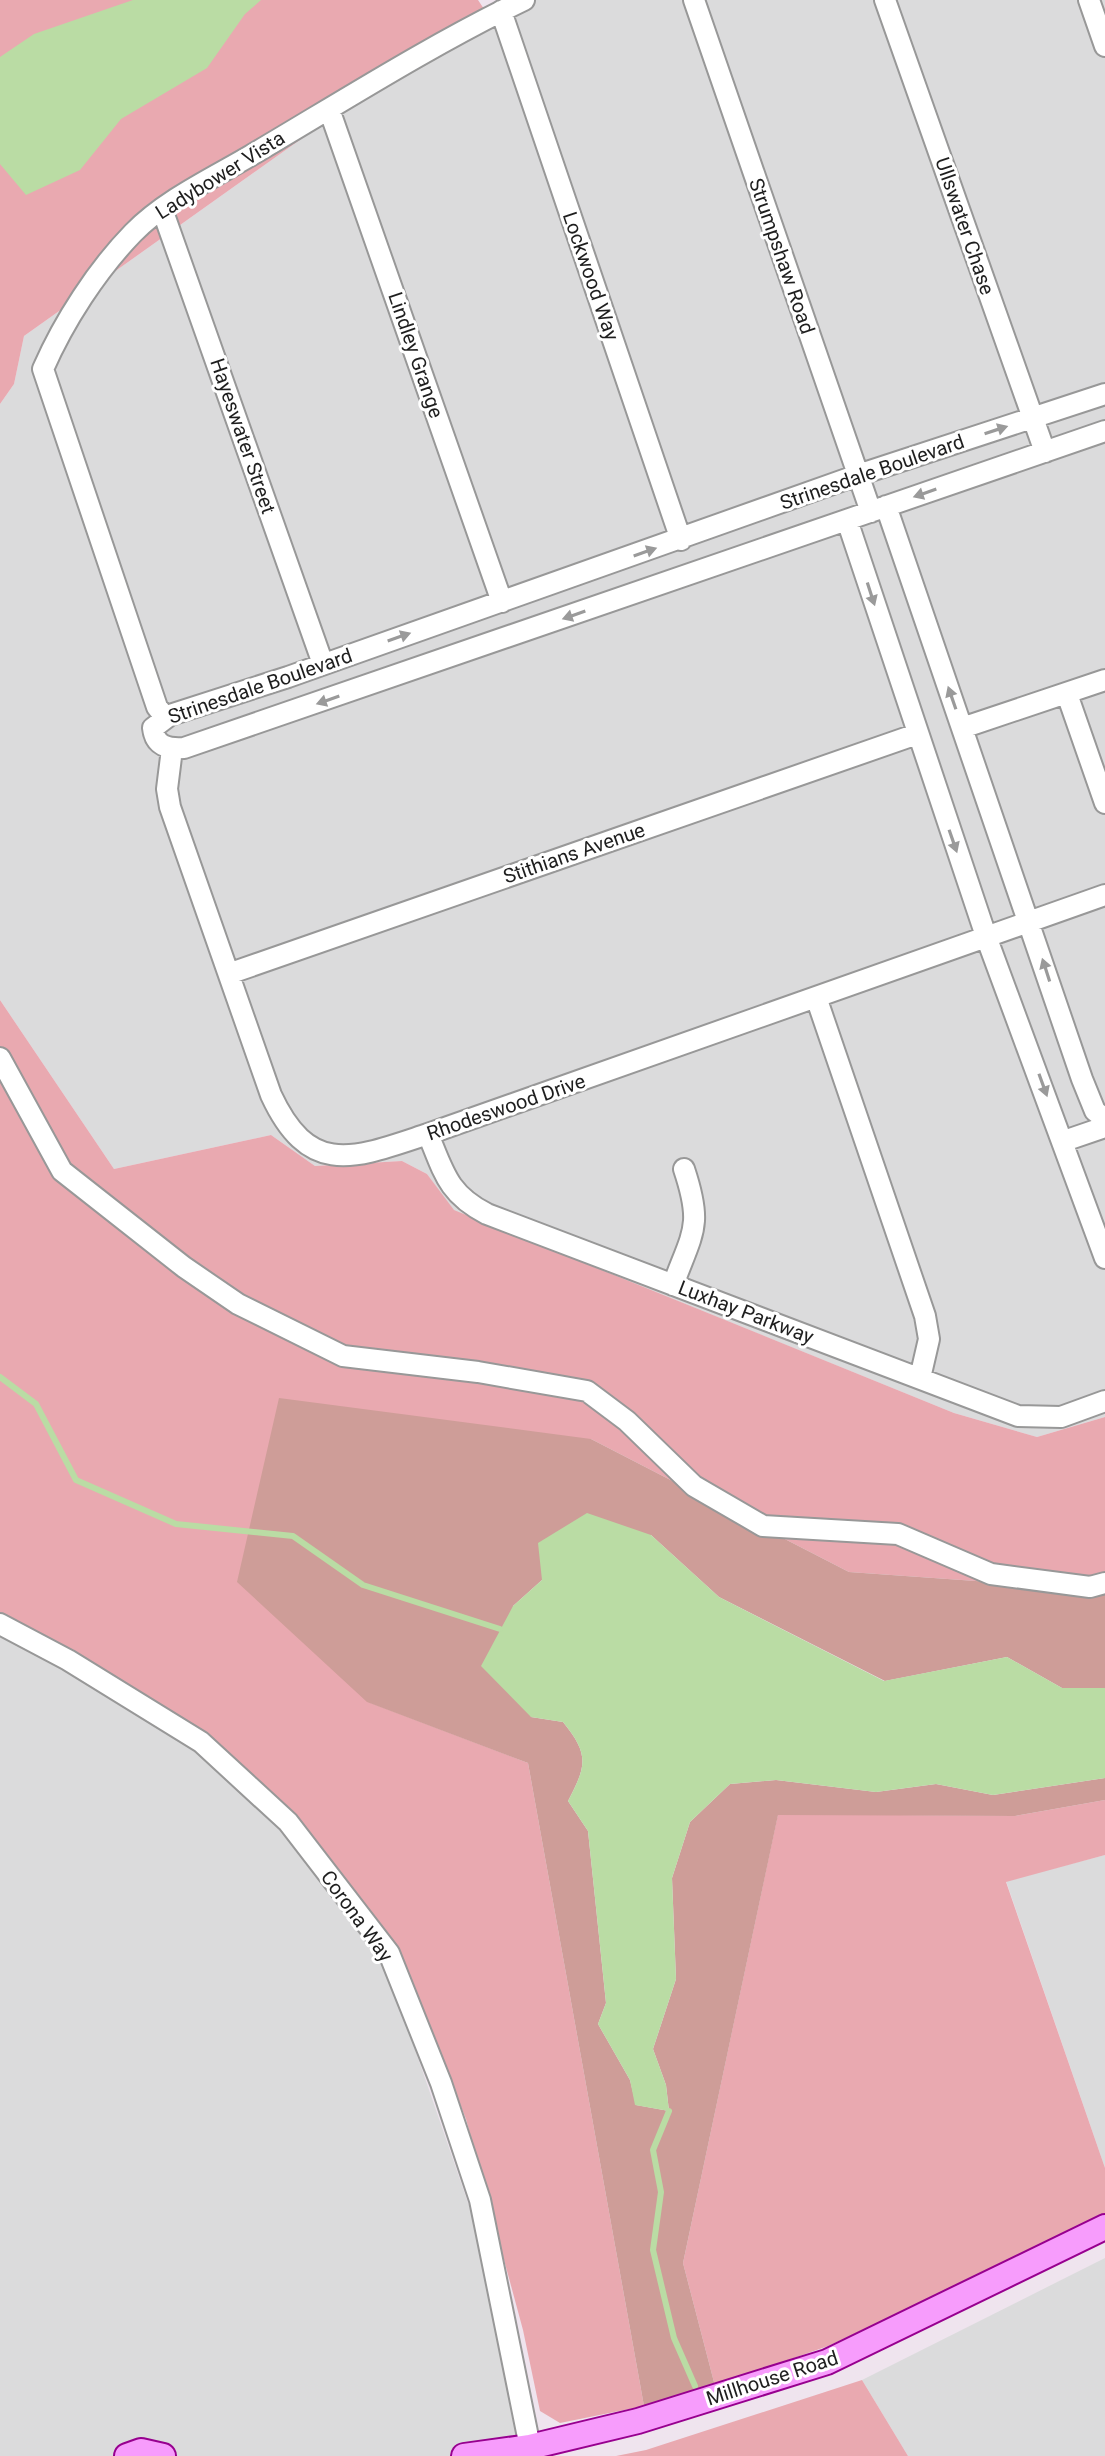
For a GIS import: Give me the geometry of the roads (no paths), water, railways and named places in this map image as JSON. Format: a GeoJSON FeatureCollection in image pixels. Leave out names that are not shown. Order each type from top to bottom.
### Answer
{"type":"FeatureCollection","features":[{"type":"Feature","properties":{"kind":"main road","name":"Millhouse Road"},"geometry":{"type":"LineString","coordinates":[[464,2456],[530,2447],[638,2421],[827,2362],[1105,2227]]}},
{"type":"Feature","properties":{"kind":"main road"},"geometry":{"type":"LineString","coordinates":[[127,2456],[141,2451],[163,2456]]}},
{"type":"Feature","properties":{"kind":"street","name":"Ladybower Vista"},"geometry":{"type":"LineString","coordinates":[[165,717],[157,707],[43,369],[71,315],[113,257],[134,231],[162,209],[329,109],[524,0]]}},
{"type":"Feature","properties":{"kind":"street","name":"Strumpshaw Road"},"geometry":{"type":"LineString","coordinates":[[694,0],[858,475],[878,509],[962,728],[1082,1079],[1095,1111],[1105,1119]]}},
{"type":"Feature","properties":{"kind":"street","name":"Ullswater Chase"},"geometry":{"type":"LineString","coordinates":[[885,0],[1045,452]]}},
{"type":"Feature","properties":{"kind":"street"},"geometry":{"type":"LineString","coordinates":[[1089,0],[1105,46]]}},
{"type":"Feature","properties":{"kind":"street","name":"Lockwood Way"},"geometry":{"type":"LineString","coordinates":[[501,11],[681,540]]}},
{"type":"Feature","properties":{"kind":"street","name":"Lindley Grange"},"geometry":{"type":"LineString","coordinates":[[329,109],[502,602]]}},
{"type":"Feature","properties":{"kind":"street","name":"Hayeswater Street"},"geometry":{"type":"LineString","coordinates":[[162,209],[323,664]]}},
{"type":"Feature","properties":{"kind":"street","name":"Strinesdale Boulevard"},"geometry":{"type":"LineString","coordinates":[[1105,394],[858,475],[681,540],[165,717],[153,728],[154,738],[172,749],[184,748],[1105,431]]}},
{"type":"Feature","properties":{"kind":"street"},"geometry":{"type":"LineString","coordinates":[[847,520],[987,939],[1105,1258]]}},
{"type":"Feature","properties":{"kind":"street"},"geometry":{"type":"LineString","coordinates":[[962,728],[1105,680]]}},
{"type":"Feature","properties":{"kind":"street"},"geometry":{"type":"LineString","coordinates":[[1067,694],[1105,803]]}},
{"type":"Feature","properties":{"kind":"street","name":"Stithians Avenue"},"geometry":{"type":"LineString","coordinates":[[231,973],[917,734]]}},
{"type":"Feature","properties":{"kind":"street","name":"Rhodeswood Drive"},"geometry":{"type":"LineString","coordinates":[[172,749],[167,789],[170,807],[231,973],[271,1095],[284,1122],[299,1139],[327,1154],[359,1157],[817,1000],[1105,895]]}},
{"type":"Feature","properties":{"kind":"street"},"geometry":{"type":"LineString","coordinates":[[817,1000],[925,1316],[929,1339],[920,1378]]}},
{"type":"Feature","properties":{"kind":"street"},"geometry":{"type":"LineString","coordinates":[[0,1058],[62,1171],[184,1267],[238,1304],[343,1356],[478,1372],[587,1391],[627,1421],[694,1486],[763,1526],[898,1534],[991,1574],[1090,1587],[1105,1583]]}},
{"type":"Feature","properties":{"kind":"street"},"geometry":{"type":"LineString","coordinates":[[1064,1141],[1105,1127]]}},
{"type":"Feature","properties":{"kind":"street","name":"Luxhay Parkway"},"geometry":{"type":"LineString","coordinates":[[428,1134],[448,1184],[462,1201],[673,1285],[1018,1416],[1039,1419],[1061,1417],[1105,1401]]}},
{"type":"Feature","properties":{"kind":"street"},"geometry":{"type":"LineString","coordinates":[[673,1285],[697,1221],[695,1203],[684,1169]]}},
{"type":"Feature","properties":{"kind":"street","name":"Corona Way"},"geometry":{"type":"LineString","coordinates":[[0,1624],[68,1660],[201,1742],[288,1822],[389,1953],[441,2083],[480,2200],[530,2447]]}},
{"type":"Feature","properties":{"kind":"waterway"},"geometry":{"type":"LineString","coordinates":[[0,1377],[36,1404],[76,1480],[176,1524],[293,1536],[363,1585],[500,1629]]}},
{"type":"Feature","properties":{"kind":"waterway"},"geometry":{"type":"LineString","coordinates":[[669,2111],[653,2150],[661,2192],[653,2250],[674,2338],[695,2386]]}}]}
